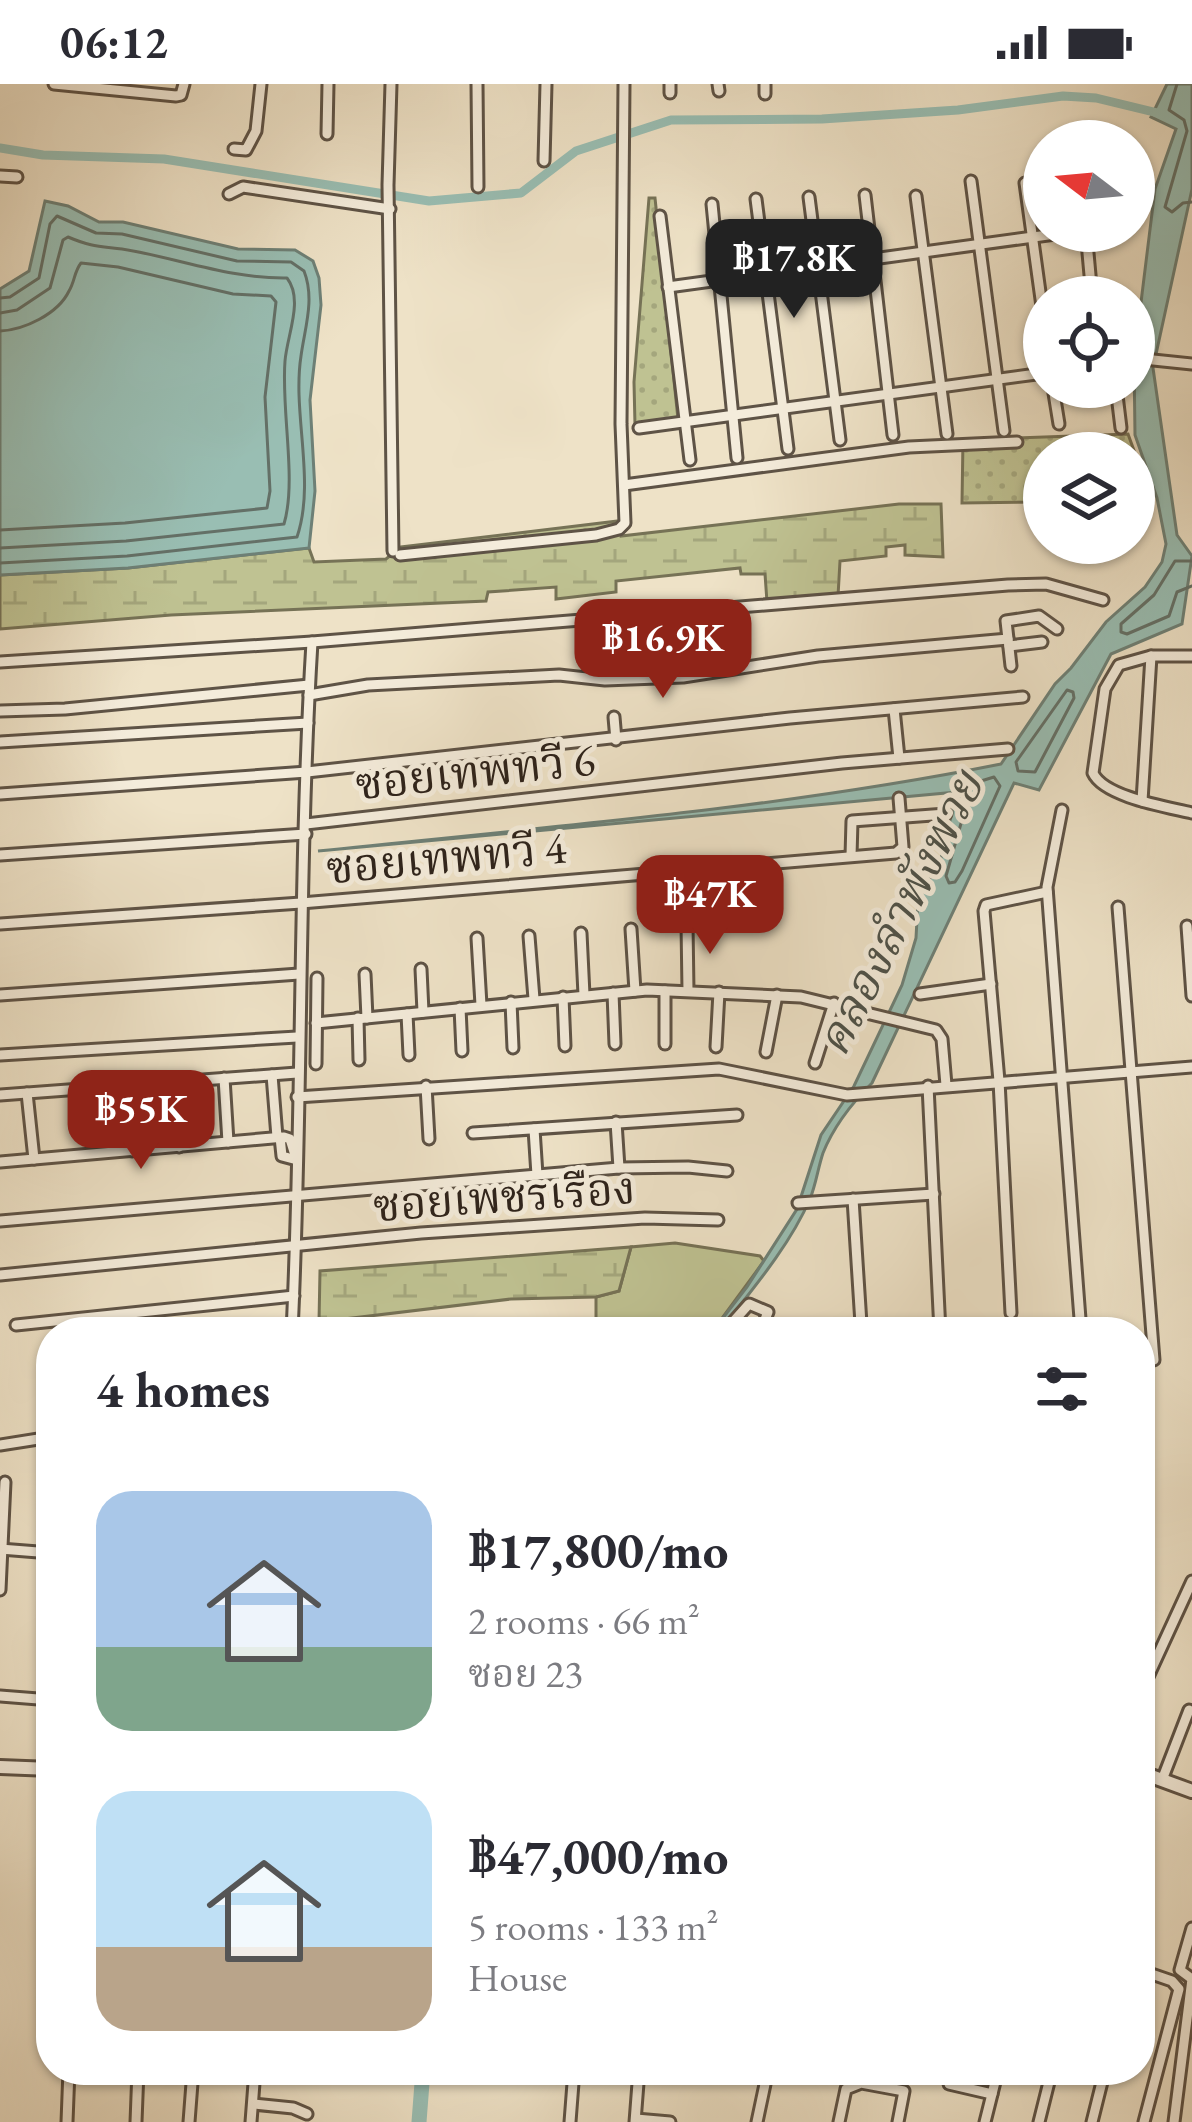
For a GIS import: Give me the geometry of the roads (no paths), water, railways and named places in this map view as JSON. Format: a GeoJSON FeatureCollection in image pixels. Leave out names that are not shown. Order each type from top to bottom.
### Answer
{"type":"FeatureCollection","features":[{"type":"Feature","properties":{"kind":"street"},"geometry":{"type":"LineString","coordinates":[[54,84],[176,96],[184,84]]}},
{"type":"Feature","properties":{"kind":"street"},"geometry":{"type":"LineString","coordinates":[[234,149],[246,150],[254,141],[261,84]]}},
{"type":"Feature","properties":{"kind":"street"},"geometry":{"type":"LineString","coordinates":[[327,134],[328,84]]}},
{"type":"Feature","properties":{"kind":"street"},"geometry":{"type":"LineString","coordinates":[[391,84],[397,553],[619,530],[625,523],[624,84]]}},
{"type":"Feature","properties":{"kind":"street"},"geometry":{"type":"LineString","coordinates":[[477,84],[478,187]]}},
{"type":"Feature","properties":{"kind":"street"},"geometry":{"type":"LineString","coordinates":[[544,161],[546,84]]}},
{"type":"Feature","properties":{"kind":"street"},"geometry":{"type":"LineString","coordinates":[[0,176],[17,177]]}},
{"type":"Feature","properties":{"kind":"street"},"geometry":{"type":"LineString","coordinates":[[970,181],[1004,431]]}},
{"type":"Feature","properties":{"kind":"street"},"geometry":{"type":"LineString","coordinates":[[229,194],[243,187],[390,209]]}},
{"type":"Feature","properties":{"kind":"street"},"geometry":{"type":"LineString","coordinates":[[865,195],[893,435]]}},
{"type":"Feature","properties":{"kind":"street"},"geometry":{"type":"LineString","coordinates":[[916,196],[947,434]]}},
{"type":"Feature","properties":{"kind":"street"},"geometry":{"type":"LineString","coordinates":[[809,197],[840,440]]}},
{"type":"Feature","properties":{"kind":"street"},"geometry":{"type":"LineString","coordinates":[[756,199],[788,449]]}},
{"type":"Feature","properties":{"kind":"street"},"geometry":{"type":"LineString","coordinates":[[712,204],[736,458]]}},
{"type":"Feature","properties":{"kind":"street"},"geometry":{"type":"LineString","coordinates":[[660,216],[690,460]]}},
{"type":"Feature","properties":{"kind":"street"},"geometry":{"type":"LineString","coordinates":[[668,287],[1023,238]]}},
{"type":"Feature","properties":{"kind":"street"},"geometry":{"type":"LineString","coordinates":[[1155,359],[1192,364]]}},
{"type":"Feature","properties":{"kind":"street"},"geometry":{"type":"LineString","coordinates":[[639,428],[1023,376]]}},
{"type":"Feature","properties":{"kind":"street"},"geometry":{"type":"LineString","coordinates":[[1056,408],[1059,424]]}},
{"type":"Feature","properties":{"kind":"street"},"geometry":{"type":"LineString","coordinates":[[1119,408],[1121,428]]}},
{"type":"Feature","properties":{"kind":"street"},"geometry":{"type":"LineString","coordinates":[[623,485],[909,447],[1017,442]]}},
{"type":"Feature","properties":{"kind":"street"},"geometry":{"type":"LineString","coordinates":[[0,662],[312,642],[1008,585],[1046,584],[1102,600]]}},
{"type":"Feature","properties":{"kind":"street"},"geometry":{"type":"LineString","coordinates":[[1011,666],[1006,621],[1039,616],[1057,629]]}},
{"type":"Feature","properties":{"kind":"street"},"geometry":{"type":"LineString","coordinates":[[293,1317],[297,1037],[312,642]]}},
{"type":"Feature","properties":{"kind":"street"},"geometry":{"type":"LineString","coordinates":[[0,711],[559,675],[605,680],[683,677],[818,656],[1042,642]]}},
{"type":"Feature","properties":{"kind":"street"},"geometry":{"type":"LineString","coordinates":[[1142,801],[1151,656]]}},
{"type":"Feature","properties":{"kind":"street"},"geometry":{"type":"LineString","coordinates":[[1192,656],[1151,656],[1119,665],[1105,689],[1094,773],[1101,785],[1142,801],[1192,811]]}},
{"type":"Feature","properties":{"kind":"street"},"geometry":{"type":"LineString","coordinates":[[0,794],[308,772],[1023,697]]}},
{"type":"Feature","properties":{"kind":"street"},"geometry":{"type":"LineString","coordinates":[[77,707],[79,736]]}},
{"type":"Feature","properties":{"kind":"street"},"geometry":{"type":"LineString","coordinates":[[894,709],[899,758]]}},
{"type":"Feature","properties":{"kind":"street"},"geometry":{"type":"LineString","coordinates":[[614,717],[616,740]]}},
{"type":"Feature","properties":{"kind":"street"},"geometry":{"type":"LineString","coordinates":[[0,742],[308,723]]}},
{"type":"Feature","properties":{"kind":"street","name":"ซอยเทพทวี 6"},"geometry":{"type":"LineString","coordinates":[[0,855],[306,829],[1008,749]]}},
{"type":"Feature","properties":{"kind":"street"},"geometry":{"type":"LineString","coordinates":[[899,798],[900,815]]}},
{"type":"Feature","properties":{"kind":"street"},"geometry":{"type":"LineString","coordinates":[[1062,810],[1047,892],[1080,1317]]}},
{"type":"Feature","properties":{"kind":"street"},"geometry":{"type":"LineString","coordinates":[[851,856],[851,821],[946,814]]}},
{"type":"Feature","properties":{"kind":"street","name":"ซอยเทพทวี 4"},"geometry":{"type":"LineString","coordinates":[[0,924],[901,852],[900,815]]}},
{"type":"Feature","properties":{"kind":"street"},"geometry":{"type":"LineString","coordinates":[[1011,1313],[986,905],[1047,892]]}},
{"type":"Feature","properties":{"kind":"street"},"geometry":{"type":"LineString","coordinates":[[1118,907],[1150,1317]]}},
{"type":"Feature","properties":{"kind":"street"},"geometry":{"type":"LineString","coordinates":[[687,924],[688,991]]}},
{"type":"Feature","properties":{"kind":"street"},"geometry":{"type":"LineString","coordinates":[[1187,926],[1192,996]]}},
{"type":"Feature","properties":{"kind":"street"},"geometry":{"type":"LineString","coordinates":[[631,929],[635,991]]}},
{"type":"Feature","properties":{"kind":"street"},"geometry":{"type":"LineString","coordinates":[[581,933],[584,995]]}},
{"type":"Feature","properties":{"kind":"street"},"geometry":{"type":"LineString","coordinates":[[529,936],[534,999]]}},
{"type":"Feature","properties":{"kind":"street"},"geometry":{"type":"LineString","coordinates":[[477,938],[481,1005]]}},
{"type":"Feature","properties":{"kind":"street"},"geometry":{"type":"LineString","coordinates":[[421,969],[423,1012]]}},
{"type":"Feature","properties":{"kind":"street"},"geometry":{"type":"LineString","coordinates":[[0,995],[299,974]]}},
{"type":"Feature","properties":{"kind":"street"},"geometry":{"type":"LineString","coordinates":[[359,1060],[365,974]]}},
{"type":"Feature","properties":{"kind":"street"},"geometry":{"type":"LineString","coordinates":[[316,1064],[317,978]]}},
{"type":"Feature","properties":{"kind":"street"},"geometry":{"type":"LineString","coordinates":[[920,994],[991,984]]}},
{"type":"Feature","properties":{"kind":"street"},"geometry":{"type":"LineString","coordinates":[[316,1022],[635,991],[777,995],[838,1004],[928,1027],[941,1036],[946,1085]]}},
{"type":"Feature","properties":{"kind":"street"},"geometry":{"type":"LineString","coordinates":[[664,1044],[665,991]]}},
{"type":"Feature","properties":{"kind":"street"},"geometry":{"type":"LineString","coordinates":[[716,1046],[718,992]]}},
{"type":"Feature","properties":{"kind":"street"},"geometry":{"type":"LineString","coordinates":[[613,993],[616,1044]]}},
{"type":"Feature","properties":{"kind":"street"},"geometry":{"type":"LineString","coordinates":[[766,1052],[777,995]]}},
{"type":"Feature","properties":{"kind":"street"},"geometry":{"type":"LineString","coordinates":[[563,997],[565,1046]]}},
{"type":"Feature","properties":{"kind":"street"},"geometry":{"type":"LineString","coordinates":[[511,1001],[513,1048]]}},
{"type":"Feature","properties":{"kind":"street"},"geometry":{"type":"LineString","coordinates":[[815,1064],[838,1004]]}},
{"type":"Feature","properties":{"kind":"street"},"geometry":{"type":"LineString","coordinates":[[460,1007],[462,1051]]}},
{"type":"Feature","properties":{"kind":"street"},"geometry":{"type":"LineString","coordinates":[[407,1014],[409,1055]]}},
{"type":"Feature","properties":{"kind":"street"},"geometry":{"type":"LineString","coordinates":[[0,1055],[297,1037]]}},
{"type":"Feature","properties":{"kind":"street"},"geometry":{"type":"LineString","coordinates":[[297,1097],[719,1069],[847,1094],[1192,1067]]}},
{"type":"Feature","properties":{"kind":"street"},"geometry":{"type":"LineString","coordinates":[[0,1095],[297,1073]]}},
{"type":"Feature","properties":{"kind":"street"},"geometry":{"type":"LineString","coordinates":[[272,1075],[279,1137]]}},
{"type":"Feature","properties":{"kind":"street"},"geometry":{"type":"LineString","coordinates":[[224,1078],[228,1142]]}},
{"type":"Feature","properties":{"kind":"street"},"geometry":{"type":"LineString","coordinates":[[175,1082],[179,1147]]}},
{"type":"Feature","properties":{"kind":"street"},"geometry":{"type":"LineString","coordinates":[[128,1085],[132,1150]]}},
{"type":"Feature","properties":{"kind":"street"},"geometry":{"type":"LineString","coordinates":[[426,1086],[429,1139]]}},
{"type":"Feature","properties":{"kind":"street"},"geometry":{"type":"LineString","coordinates":[[928,1086],[939,1317]]}},
{"type":"Feature","properties":{"kind":"street"},"geometry":{"type":"LineString","coordinates":[[27,1093],[34,1159]]}},
{"type":"Feature","properties":{"kind":"street"},"geometry":{"type":"LineString","coordinates":[[473,1133],[737,1114]]}},
{"type":"Feature","properties":{"kind":"street"},"geometry":{"type":"LineString","coordinates":[[616,1122],[620,1168]]}},
{"type":"Feature","properties":{"kind":"street"},"geometry":{"type":"LineString","coordinates":[[535,1129],[537,1175]]}},
{"type":"Feature","properties":{"kind":"street"},"geometry":{"type":"LineString","coordinates":[[0,1162],[279,1137],[288,1138],[297,1156]]}},
{"type":"Feature","properties":{"kind":"street"},"geometry":{"type":"LineString","coordinates":[[0,1221],[620,1168],[688,1166],[727,1172]]}},
{"type":"Feature","properties":{"kind":"street"},"geometry":{"type":"LineString","coordinates":[[798,1203],[934,1194]]}},
{"type":"Feature","properties":{"kind":"street"},"geometry":{"type":"LineString","coordinates":[[853,1199],[861,1317]]}},
{"type":"Feature","properties":{"kind":"street","name":"ซอยเพชรเรือง"},"geometry":{"type":"LineString","coordinates":[[0,1275],[422,1233],[646,1218],[718,1220]]}},
{"type":"Feature","properties":{"kind":"street"},"geometry":{"type":"LineString","coordinates":[[93,1317],[294,1296]]}},
{"type":"Feature","properties":{"kind":"street"},"geometry":{"type":"LineString","coordinates":[[737,1317],[749,1304],[768,1312],[766,1317]]}},
{"type":"Feature","properties":{"kind":"street"},"geometry":{"type":"LineString","coordinates":[[16,1325],[36,1323]]}},
{"type":"Feature","properties":{"kind":"street"},"geometry":{"type":"LineString","coordinates":[[0,1445],[36,1439]]}},
{"type":"Feature","properties":{"kind":"street"},"geometry":{"type":"LineString","coordinates":[[0,1590],[4,1482]]}},
{"type":"Feature","properties":{"kind":"street"},"geometry":{"type":"LineString","coordinates":[[1,1549],[36,1552]]}},
{"type":"Feature","properties":{"kind":"street"},"geometry":{"type":"LineString","coordinates":[[1155,1661],[1192,1581]]}},
{"type":"Feature","properties":{"kind":"street"},"geometry":{"type":"LineString","coordinates":[[0,1696],[36,1699]]}},
{"type":"Feature","properties":{"kind":"street"},"geometry":{"type":"LineString","coordinates":[[1162,1780],[1189,1710]]}},
{"type":"Feature","properties":{"kind":"street"},"geometry":{"type":"LineString","coordinates":[[0,1766],[36,1768]]}},
{"type":"Feature","properties":{"kind":"street"},"geometry":{"type":"LineString","coordinates":[[1155,1777],[1192,1791]]}},
{"type":"Feature","properties":{"kind":"street"},"geometry":{"type":"LineString","coordinates":[[1174,2122],[1192,1979],[1180,1970],[1192,1928]]}},
{"type":"Feature","properties":{"kind":"street"},"geometry":{"type":"LineString","coordinates":[[1155,1975],[1172,1981],[1180,1990],[1155,2076]]}},
{"type":"Feature","properties":{"kind":"street"},"geometry":{"type":"LineString","coordinates":[[67,2122],[68,2085]]}},
{"type":"Feature","properties":{"kind":"street"},"geometry":{"type":"LineString","coordinates":[[136,2122],[137,2085]]}},
{"type":"Feature","properties":{"kind":"street"},"geometry":{"type":"LineString","coordinates":[[188,2122],[192,2085]]}},
{"type":"Feature","properties":{"kind":"street"},"geometry":{"type":"LineString","coordinates":[[251,2122],[254,2085]]}},
{"type":"Feature","properties":{"kind":"street"},"geometry":{"type":"LineString","coordinates":[[570,2122],[573,2085]]}},
{"type":"Feature","properties":{"kind":"street"},"geometry":{"type":"LineString","coordinates":[[638,2085],[635,2121],[670,2122]]}},
{"type":"Feature","properties":{"kind":"street"},"geometry":{"type":"LineString","coordinates":[[757,2122],[765,2085]]}},
{"type":"Feature","properties":{"kind":"street"},"geometry":{"type":"LineString","coordinates":[[838,2122],[849,2085]]}},
{"type":"Feature","properties":{"kind":"street"},"geometry":{"type":"LineString","coordinates":[[863,2085],[904,2091],[898,2122]]}},
{"type":"Feature","properties":{"kind":"street"},"geometry":{"type":"LineString","coordinates":[[953,2085],[992,2094]]}},
{"type":"Feature","properties":{"kind":"street"},"geometry":{"type":"LineString","coordinates":[[987,2122],[994,2085]]}},
{"type":"Feature","properties":{"kind":"street"},"geometry":{"type":"LineString","coordinates":[[1039,2122],[1048,2085]]}},
{"type":"Feature","properties":{"kind":"street"},"geometry":{"type":"LineString","coordinates":[[1092,2122],[1101,2085]]}},
{"type":"Feature","properties":{"kind":"street"},"geometry":{"type":"LineString","coordinates":[[1144,2122],[1153,2085]]}},
{"type":"Feature","properties":{"kind":"street"},"geometry":{"type":"LineString","coordinates":[[253,2104],[307,2114]]}},
{"type":"Feature","properties":{"kind":"water"},"geometry":{"type":"Polygon","coordinates":[[[1167,84],[1192,84],[1192,189],[1155,359],[1155,276],[1144,276],[1147,252],[1155,252],[1155,189],[1176,129],[1151,117],[1167,84]]]}},
{"type":"Feature","properties":{"kind":"water"},"geometry":{"type":"Polygon","coordinates":[[[45,201],[68,206],[99,222],[123,222],[238,249],[295,250],[313,261],[321,305],[310,400],[315,491],[309,548],[128,568],[0,575],[0,289],[29,271],[45,201]]]}},
{"type":"Feature","properties":{"kind":"water"},"geometry":{"type":"Polygon","coordinates":[[[1155,382],[1177,535],[1192,556],[1182,624],[1111,654],[1039,790],[1014,783],[872,1083],[827,1144],[801,1217],[756,1285],[731,1317],[724,1317],[797,1209],[821,1135],[854,1086],[902,985],[916,938],[918,901],[941,858],[957,792],[318,851],[746,805],[1001,764],[1055,684],[1106,622],[1145,587],[1162,562],[1166,544],[1155,492],[1155,432],[1135,432],[1135,408],[1155,408],[1155,382]]]}},
{"type":"Feature","properties":{"kind":"waterway"},"geometry":{"type":"LineString","coordinates":[[0,148],[43,155],[164,159],[429,201],[521,193],[576,151],[671,120],[822,119],[958,110],[1063,96],[1096,98],[1162,114]]}},
{"type":"Feature","properties":{"kind":"waterway","name":"คลองลำพังพวย"},"geometry":{"type":"LineString","coordinates":[[419,2122],[422,2085]]}}]}
